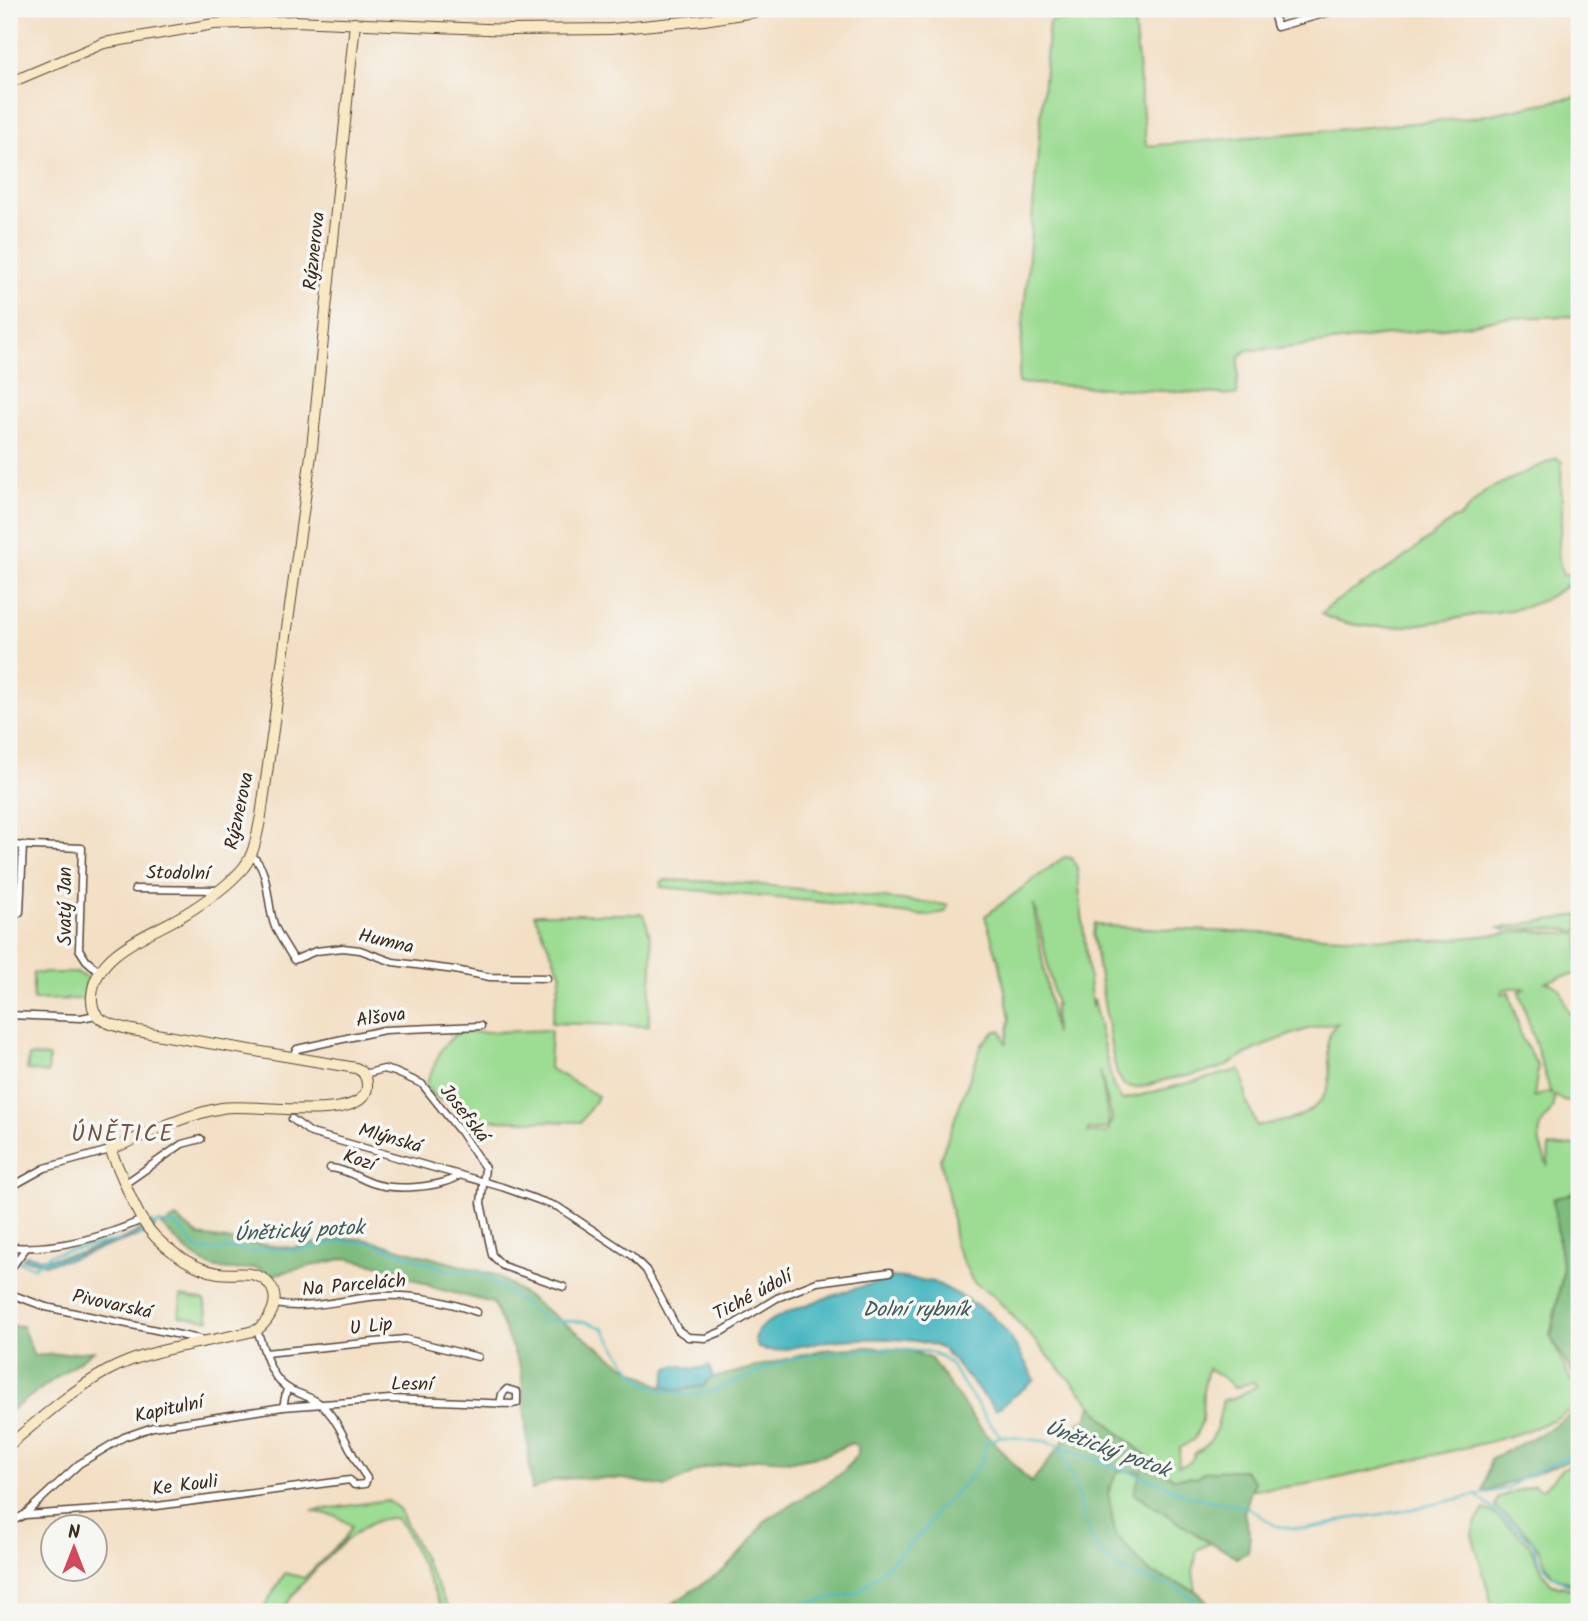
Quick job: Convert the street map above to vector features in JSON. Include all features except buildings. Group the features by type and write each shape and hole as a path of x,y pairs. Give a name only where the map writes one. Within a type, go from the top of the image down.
{"street":[{"path":"9,83 104,43 200,26 294,21 510,30 611,29 704,20 773,9"},
{"path":"1272,9 1276,27 1341,9"},
{"name":"Rýznerova","path":"101,973 110,959 151,931 188,913 220,890 245,865 251,855 261,816 312,449 355,23"},
{"name":"Svatý Jan","path":"9,845 82,848 79,948 86,960 101,973"},
{"path":"9,920 20,912 23,845"},
{"name":"Humna","path":"251,855 258,860 264,877 274,925 294,960 316,951 343,948 360,950 393,962 490,977 547,978"},
{"name":"Stodolní","path":"135,889 220,890"},
{"path":"9,1188 45,1168 110,1150 195,1115 224,1107 248,1105 318,1111 350,1105 365,1095 367,1085 364,1074 356,1068 132,1030 105,1023 96,1015 91,1000 95,982 101,973"},
{"path":"9,1014 80,1018 96,1015"},
{"name":"Alšova","path":"290,1058 297,1049 384,1030 481,1026"},
{"name":"Josefská","path":"364,1074 384,1069 422,1084 485,1168 481,1203 492,1255 503,1266 564,1287"},
{"name":"Mlýnská","path":"292,1119 311,1133 483,1182"},
{"path":"125,1183 182,1143 201,1139"},
{"path":"9,1445 74,1393 108,1370 148,1356 257,1330 265,1324 275,1304 272,1289 260,1277 253,1274 218,1273 187,1262 152,1232 142,1220 110,1150"},
{"name":"Kozí","path":"330,1168 351,1172 371,1183 386,1185 436,1185 460,1175"},
{"name":"Tiché údolí","path":"483,1182 558,1207 627,1252 646,1270 678,1330 688,1337 706,1338 723,1331 777,1298 817,1282 890,1272"},
{"path":"9,1247 25,1250 112,1234 142,1220"},
{"path":"9,1271 25,1250"},
{"name":"Pivovarská","path":"9,1296 59,1310 211,1341"},
{"name":"Na Parcelách","path":"275,1304 292,1307 381,1296 411,1296 446,1301 477,1312"},
{"path":"257,1330 272,1373 287,1388 323,1405 337,1423 368,1478 365,1484 354,1485 349,1480 360,1468"},
{"name":"U Lip","path":"265,1353 405,1339 478,1357"},
{"path":"283,1407 287,1388"},
{"name":"Lesní","path":"323,1405 390,1399 500,1404"},
{"name":"Kapitulní","path":"9,1523 24,1515 79,1464 124,1437 153,1427 185,1421 283,1407 323,1405"},
{"name":"Ke Kouli","path":"24,1515 157,1506 349,1480"}],"green space":[{"path":"1133,9 1146,146 1471,118 1579,96 1579,316 1501,318 1474,324 1277,349 1247,350 1239,357 1237,395 1018,383 1049,22"},
{"path":"1557,458 1562,462 1560,566 1563,575 1571,574 1579,568 1579,577 1561,589 1522,608 1417,625 1358,625 1321,614 1330,605 1397,563 1455,518 1459,518 1487,490"},
{"path":"1064,857 1072,858 1077,868 1092,1008 1093,999 1113,1086 1122,1100 1239,1070 1243,1076 1247,1103 1257,1126 1295,1118 1317,1105 1326,1093 1330,1068 1328,1043 1330,1032 1338,1023 1291,1035 1216,1070 1140,1087 1124,1085 1117,1074 1113,1058 1093,934 1095,923 1103,926 1432,941 1531,931 1579,934 1579,974 1546,982 1560,989 1568,1010 1579,1020 1579,1099 1567,1101 1554,1096 1551,1111 1543,1122 1539,1137 1548,1166 1549,1147 1579,1145 1579,1191 1553,1199 1563,1272 1550,1335 1579,1395 1579,1404 1545,1423 1504,1438 1317,1482 1253,1489 1254,1481 1244,1470 1206,1471 1197,1477 1173,1478 1113,1428 992,1294 973,1282 955,1245 951,1208 940,1159 982,1044 994,1032 1001,1030 1006,1044 1010,1019 1001,969 985,916","holes":["1033,904 1056,1005 1055,1035","1526,988 1519,991 1551,1094 1547,1092 1534,1097 1538,1066 1522,1039 1509,992 1501,994 1502,990","1100,1070 1112,1120 1107,1133 1088,1133 1088,1129 1105,1129 1109,1123","1208,1368 1234,1388 1253,1382 1257,1386 1234,1398 1223,1400 1218,1424 1208,1444 1195,1453 1189,1463 1178,1466 1180,1448 1194,1439 1202,1421 1203,1391"]},
{"path":"662,881 744,883 948,905 945,912 929,916 915,915 830,903 661,887"},
{"path":"534,914 643,914 652,957 649,1026 551,1023 561,974"},
{"path":"1579,915 1579,931 1500,928"},
{"path":"33,973 77,973 87,978 84,999 33,1000"},
{"path":"551,1030 549,1068 598,1096 581,1122 489,1120 439,1099 430,1092 426,1084 442,1048 456,1033"},
{"path":"29,1056 49,1057 48,1073 27,1070"},
{"path":"1579,1191 1579,1385 1551,1337 1563,1272 1553,1199"},
{"path":"176,1218 199,1236 293,1248 341,1238 364,1239 498,1276 622,1364 662,1387 678,1390 703,1386 713,1378 822,1350 869,1347 909,1350 931,1359 978,1425 1031,1483 1079,1422 1088,1417 1091,1404 1113,1428 1173,1478 1197,1477 1206,1471 1244,1470 1254,1481 1244,1513 1250,1536 1248,1552 1236,1558 1210,1543 1134,1493 1141,1472 1117,1471 1108,1493 1115,1534 1149,1572 1196,1591 1206,1600 1213,1612 660,1612 725,1569 748,1545 765,1521 842,1473 858,1454 858,1447 852,1443 826,1454 792,1461 762,1458 704,1468 666,1487 624,1479 570,1478 552,1481 532,1490 521,1369 493,1303 435,1288 382,1266 346,1258 272,1275 256,1268 219,1269 192,1255 162,1226"},
{"path":"181,1296 204,1300 209,1320 179,1316"},
{"path":"9,1326 22,1326 34,1356 93,1351 10,1411"},
{"path":"1579,1410 1579,1457 1483,1493 1490,1460"},
{"path":"1573,1467 1574,1483 1579,1486 1579,1584 1558,1579 1553,1575 1529,1536 1495,1507 1498,1498 1506,1494 1534,1485 1543,1489 1563,1468"},
{"path":"1117,1471 1141,1472 1135,1493 1210,1543 1197,1550 1193,1572 1196,1591 1149,1572 1115,1534 1108,1493"},
{"path":"387,1500 399,1509 450,1612 444,1612 404,1528 397,1519 383,1519 350,1537 333,1552 281,1612 261,1612 285,1573 304,1578 344,1539 352,1526 336,1516 312,1511"},
{"path":"1484,1509 1492,1512 1529,1543 1544,1575 1552,1584 1571,1589 1579,1595 1579,1612 1494,1612 1472,1534"}],"water":[{"path":"151,1222 155,1227 146,1233 74,1258 46,1264 23,1259 26,1255 47,1259 80,1253 128,1237"},
{"name":"Dolní rybník","path":"895,1277 934,1282 991,1315 1009,1335 1035,1380 996,1410 944,1350 933,1345 899,1339 859,1339 778,1350 758,1348 755,1338 757,1332 781,1316 800,1307"},
{"path":"677,1365 695,1369 709,1366 713,1378 704,1386 678,1390 663,1387 668,1368"}],"waterway":[{"name":"Únětický potok","path":"152,1226 159,1223 178,1226 197,1249 206,1251 236,1248 251,1252 265,1248 297,1251 342,1241 373,1243 445,1269 483,1275 546,1320 586,1322 603,1328 630,1368 645,1383 663,1391 691,1395 715,1390 787,1360 812,1355 887,1349 928,1352 941,1356 950,1364 1001,1436 1044,1441 1163,1484 1188,1496 1247,1507 1276,1526 1305,1529 1509,1488 1523,1477 1579,1452"},
{"name":"Únětický potok","path":"9,1258 34,1267 51,1254 120,1240"},
{"path":"793,1612 803,1604 858,1593 927,1528 935,1512 965,1483 982,1460 987,1442 1001,1436"},
{"path":"1059,1446 1077,1491 1088,1531 1101,1553 1120,1569 1185,1593 1206,1612"},
{"path":"1477,1496 1533,1542 1537,1556 1549,1573 1566,1584 1579,1586"}],"district":[{"name":"ÚNĚTICE","path":"123,1135"}]}
